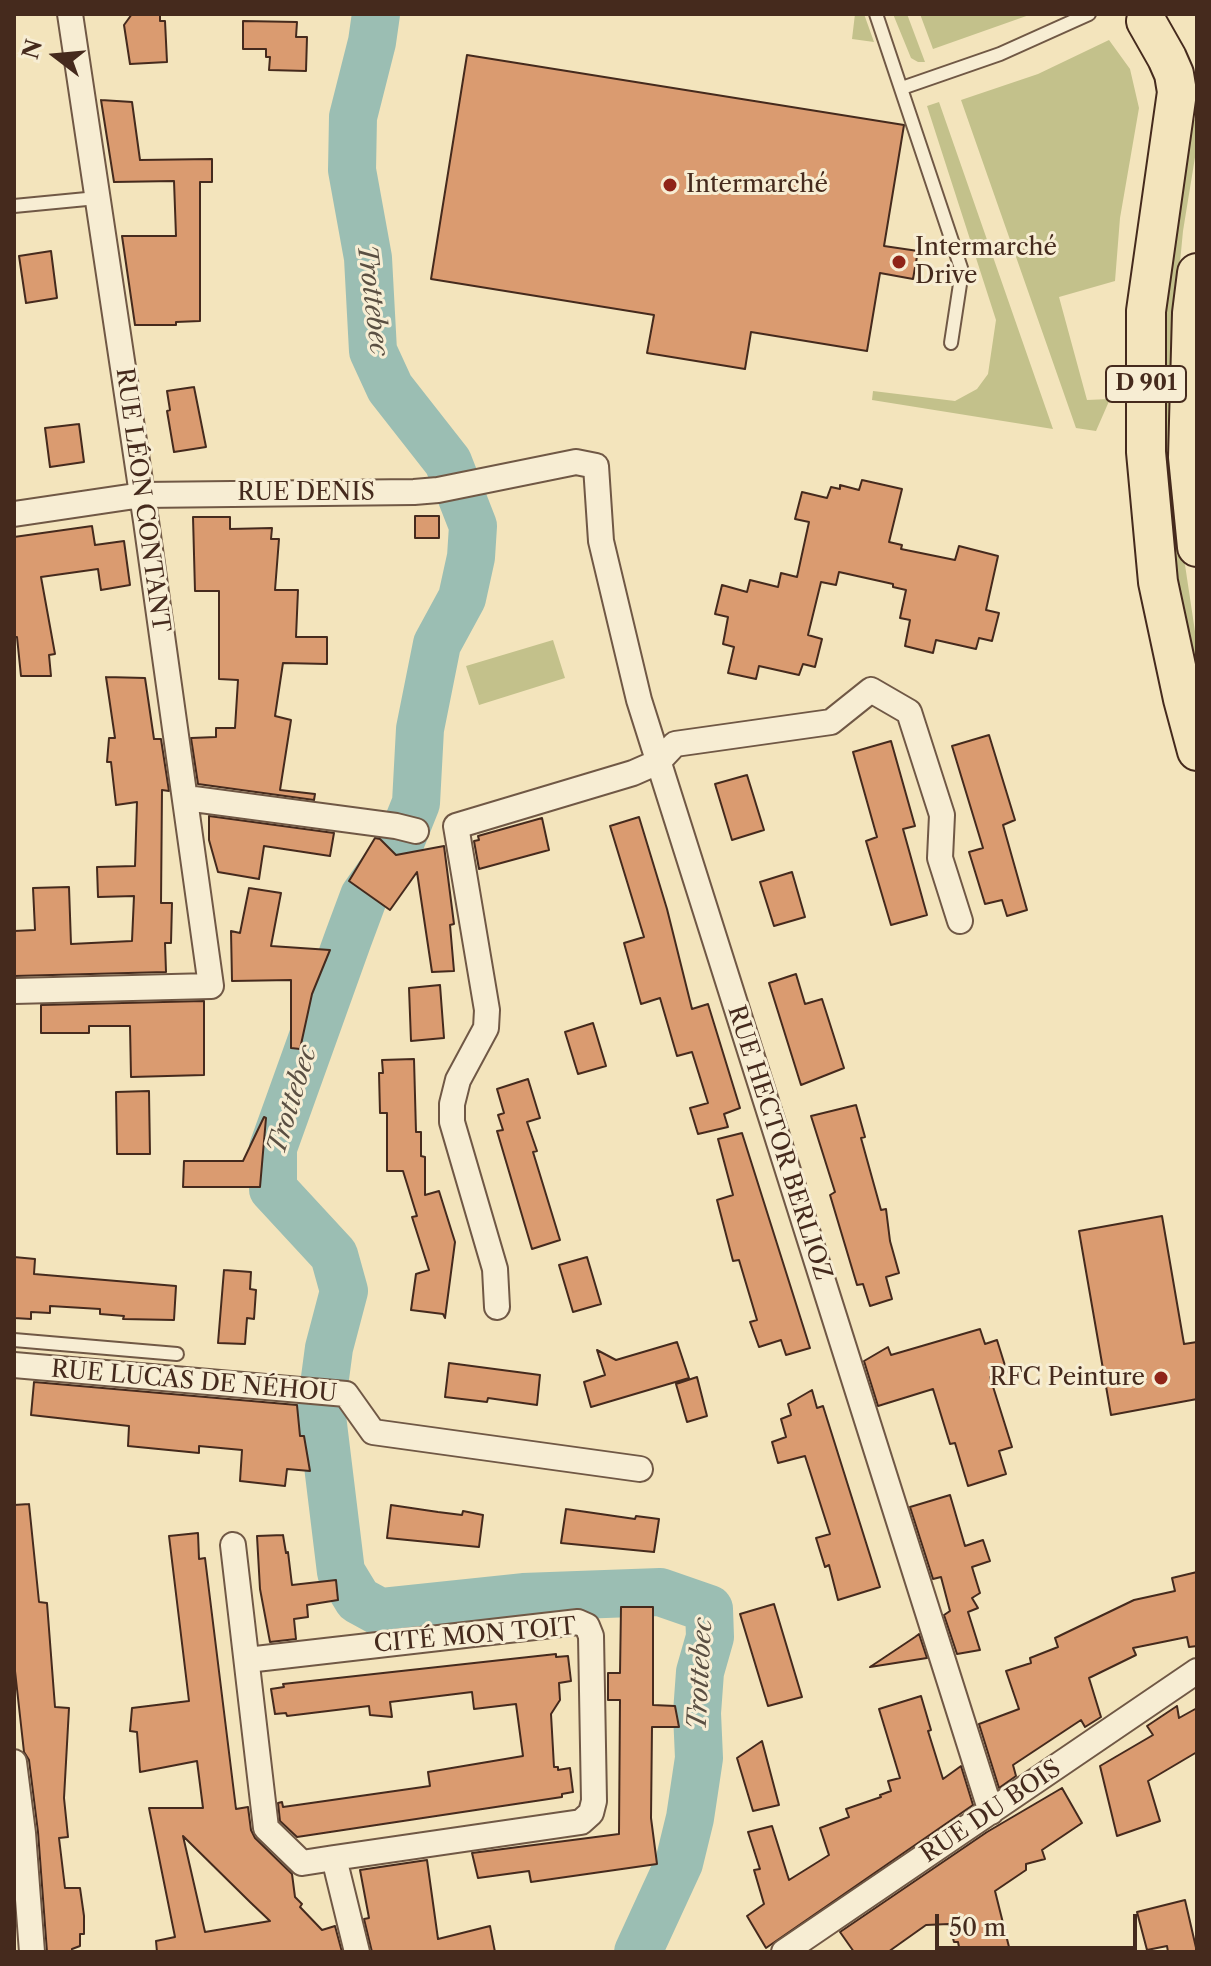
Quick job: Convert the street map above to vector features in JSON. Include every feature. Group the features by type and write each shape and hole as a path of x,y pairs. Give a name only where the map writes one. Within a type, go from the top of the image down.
{"main road":[{"path":"1144,17 1170,42 1197,50"},
{"name":"D 901","path":"1144,17 1167,58 1177,92 1146,311 1146,452 1158,582 1197,751"},
{"name":"D 901","path":"1197,273 1192,313 1188,457 1197,547"}],"street":[{"name":"RUE LÉON CONTANT","path":"14,991 211,986 70,14"},
{"name":"RUE DENIS","path":"14,514 142,495 438,490 576,462 596,466"},
{"name":"RUE HECTOR BERLIOZ","path":"596,466 601,541 639,700 991,1812"},
{"path":"497,1307 495,1269 452,1122 452,1104 458,1080 486,1028 487,1010 456,826 633,773 658,762 675,744 831,722 871,690 909,712 942,815 940,858 960,921"},
{"path":"186,798 406,828"},
{"name":"RUE LUCAS DE NÉHOU","path":"14,1365 346,1394 373,1432 640,1469"},
{"name":"CITÉ MON TOIT","path":"233,1545 266,1828 302,1863 581,1822 591,1813 594,1801 592,1666 591,1636 587,1626 578,1622 247,1660"},
{"name":"RUE DU BOIS","path":"784,1952 1197,1671"},
{"path":"14,1762 32,1952"},
{"path":"334,1858 357,1952"}],"lane":[{"path":"876,14 962,271 951,343"},
{"path":"902,88 1000,54 1089,14"},
{"path":"14,206 97,198"},
{"path":"14,1340 177,1354"}],"shaded area":[{"path":"855,14 864,14 874,42 852,39"},
{"path":"893,14 907,14 925,62 911,58"},
{"path":"920,14 1032,14 933,49"},
{"path":"1109,40 1130,69 1139,108 1120,218 1115,281 1059,297 1087,400 1110,399 1096,431 1076,428 961,100 1038,74"},
{"path":"939,102 1053,429 872,400 873,391 955,401 977,389 988,374 996,320 927,106"},
{"path":"1187,118 1197,120 1197,145 1183,231 1176,304 1178,518 1197,645 1197,695 1180,619 1164,487 1162,288"},
{"path":"553,640 565,678 479,705 466,666"}],"building":[{"path":"132,14 160,14 160,21 165,21 167,62 130,64 124,25"},
{"path":"243,21 297,22 296,37 307,37 306,71 269,70 270,57 266,57 266,49 243,49"},
{"name":"Intermarché","path":"467,55 904,125 884,246 918,251 913,279 880,273 867,351 751,332 745,369 647,353 654,315 431,279"},
{"path":"101,100 132,102 140,160 212,159 212,182 200,182 200,321 176,322 176,325 135,325 122,236 176,236 174,181 114,182"},
{"path":"51,251 57,298 26,303 19,256"},
{"path":"194,387 206,447 174,452 167,391"},
{"path":"79,424 84,462 50,467 45,428"},
{"path":"862,480 902,489 889,542 902,545 901,549 955,560 959,546 998,556 986,610 999,613 992,641 979,638 976,649 936,640 933,653 905,646 910,620 900,618 906,590 893,587 893,584 839,572 836,585 821,582 808,635 822,639 815,667 803,664 799,675 759,666 756,679 728,673 734,647 723,644 728,617 715,614 722,585 747,592 750,580 778,587 781,573 797,577 809,522 795,519 802,492 827,498 831,487 840,489 840,485 859,490"},
{"path":"415,516 439,516 439,538 415,538"},
{"path":"193,517 230,517 230,529 272,528 271,539 279,539 275,590 298,590 296,637 327,637 327,664 283,663 275,716 291,720 280,790 315,794 314,800 198,784 191,738 216,737 216,728 235,728 238,680 219,679 219,591 195,591"},
{"path":"92,526 95,545 124,541 130,585 101,590 98,569 41,577 55,654 49,655 51,676 21,676 17,637 14,637 14,537"},
{"path":"106,677 145,678 154,739 161,739 169,791 162,790 161,903 172,903 171,943 165,943 166,972 14,976 14,931 35,930 33,888 69,887 71,944 132,941 134,896 98,897 97,867 135,866 137,802 116,805 111,762 107,762 109,738 115,738"},
{"path":"989,735 1015,820 1003,825 1027,910 1007,916 1002,900 985,904 969,852 983,848 952,746"},
{"path":"891,741 915,826 903,829 927,915 891,925 866,841 877,837 853,752"},
{"path":"747,775 764,830 732,840 715,784"},
{"path":"209,816 334,833 330,856 264,846 259,879 218,872 209,840"},
{"path":"639,817 667,909 692,1009 708,1004 740,1108 724,1114 728,1127 698,1134 690,1108 708,1103 692,1052 677,1056 660,998 641,1004 624,943 644,937 610,826"},
{"path":"542,818 549,850 479,869 474,841 479,840 478,836"},
{"path":"375,838 396,855 444,846 454,924 450,925 454,971 432,972 417,872 390,910 349,881"},
{"path":"792,872 805,917 774,926 760,882"},
{"path":"249,888 281,893 271,946 330,950 312,994 300,1049 291,1048 291,980 232,981 231,931 240,933"},
{"path":"796,974 805,1004 822,999 844,1068 801,1085 769,983"},
{"path":"440,985 444,1038 411,1041 409,988"},
{"path":"204,1001 204,1075 131,1077 130,1026 89,1026 89,1033 41,1033 41,1005"},
{"path":"593,1023 606,1066 578,1074 565,1032"},
{"path":"414,1059 416,1132 421,1132 421,1156 425,1157 425,1195 439,1191 455,1242 445,1318 443,1314 411,1310 416,1274 429,1270 412,1217 417,1216 403,1171 387,1171 387,1113 380,1113 379,1073 383,1073 382,1060"},
{"path":"528,1079 540,1118 527,1122 560,1240 532,1249 497,1131 503,1130 498,1115 504,1113 497,1089"},
{"path":"149,1091 150,1154 117,1154 116,1092"},
{"path":"856,1105 865,1137 861,1138 881,1210 886,1209 890,1241 899,1273 886,1277 892,1299 870,1306 863,1284 857,1285 830,1195 835,1192 811,1116"},
{"path":"264,1117 260,1187 183,1187 184,1161 243,1161"},
{"path":"742,1133 810,1348 786,1355 781,1340 759,1347 750,1322 757,1320 739,1260 733,1261 717,1200 733,1195 718,1139"},
{"path":"1162,1216 1184,1344 1197,1342 1197,1399 1111,1415 1079,1231"},
{"path":"14,1257 35,1259 34,1274 176,1286 174,1320 123,1319 124,1316 100,1314 100,1309 50,1306 50,1313 31,1312 31,1319 14,1318"},
{"path":"587,1257 601,1304 573,1312 559,1265"},
{"path":"224,1270 251,1272 250,1289 256,1290 254,1319 247,1318 245,1344 218,1343"},
{"path":"980,1329 985,1344 997,1340 1007,1372 990,1377 1012,1447 999,1451 1006,1474 968,1486 955,1443 950,1444 933,1389 878,1406 864,1361 888,1347 891,1355"},
{"path":"677,1342 689,1378 591,1407 584,1382 605,1375 597,1350 616,1360"},
{"path":"449,1363 540,1375 537,1405 488,1398 487,1402 445,1397"},
{"path":"697,1377 707,1416 687,1422 676,1384"},
{"path":"34,1382 297,1405 300,1436 304,1436 310,1471 287,1469 285,1486 240,1481 242,1450 199,1446 199,1453 128,1446 129,1426 31,1415"},
{"path":"812,1390 817,1408 823,1406 880,1587 838,1600 829,1565 825,1567 816,1538 830,1534 805,1456 778,1463 772,1442 786,1437 781,1419 791,1415 788,1404"},
{"path":"950,1495 965,1546 983,1540 990,1561 972,1567 980,1593 972,1598 978,1608 968,1612 980,1650 957,1654 944,1615 950,1611 941,1577 933,1579 910,1507"},
{"path":"29,1504 39,1602 47,1603 55,1707 69,1708 64,1798 68,1837 59,1838 65,1888 80,1888 84,1916 80,1946 72,1952 47,1952 38,1832 29,1760 24,1752 14,1662 14,1505"},
{"path":"391,1505 483,1515 479,1547 387,1538"},
{"path":"566,1509 635,1519 636,1516 659,1519 654,1552 561,1543"},
{"path":"198,1533 199,1559 205,1558 236,1809 248,1807 255,1838 292,1874 295,1897 302,1904 300,1907 322,1930 335,1926 342,1952 157,1952 156,1941 175,1937 149,1808 203,1808 197,1761 140,1772 137,1732 130,1731 132,1708 189,1701 169,1536","holes":["183,1836 270,1921 205,1932"]},
{"path":"283,1535 292,1585 336,1580 338,1600 307,1605 308,1617 294,1619 296,1639 270,1642 260,1589 257,1536"},
{"path":"1197,1572 1197,1646 1189,1647 1187,1637 1133,1648 1136,1655 1089,1678 1101,1717 1085,1727 1081,1720 1013,1765 1016,1776 999,1788 979,1724 1019,1709 1006,1671 1031,1663 1030,1658 1058,1647 1055,1638 1134,1600 1175,1591 1172,1578"},
{"path":"774,1604 802,1697 768,1706 740,1614"},
{"path":"621,1607 653,1607 653,1705 675,1706 679,1727 652,1727 651,1818 657,1864 531,1882 529,1871 478,1878 472,1853 619,1834 620,1700 608,1700 608,1673 620,1673"},
{"path":"919,1634 927,1658 870,1667 915,1637"},
{"path":"556,1654 556,1657 568,1656 571,1681 559,1683 560,1700 551,1714 554,1767 558,1770 570,1768 573,1792 562,1794 562,1797 297,1837 280,1821 278,1803 282,1802 283,1807 430,1786 428,1772 523,1756 516,1704 474,1709 472,1692 390,1702 392,1717 370,1715 369,1706 287,1716 286,1713 275,1714 271,1689 284,1687 283,1684"},
{"path":"921,1696 943,1779 961,1766 973,1805 766,1948 747,1916 764,1904 754,1870 760,1869 748,1832 772,1826 789,1880 829,1855 820,1828 849,1817 846,1809 891,1791 888,1781 900,1778 879,1709"},
{"path":"1177,1706 1179,1718 1197,1708 1197,1752 1148,1781 1160,1821 1117,1836 1100,1766 1153,1735 1147,1726"},
{"path":"762,1741 779,1805 753,1811 737,1758"},
{"path":"1062,1788 1082,1823 1042,1850 1045,1859 1026,1864 1026,1870 995,1891 1009,1947 989,1952 960,1952 949,1924 926,1925 888,1952 854,1952 840,1932 987,1832"},
{"path":"427,1860 438,1939 490,1926 495,1952 372,1952 364,1919 369,1918 360,1870"},
{"path":"1185,1900 1197,1952 1168,1952 1167,1946 1147,1950 1137,1912"}],"waterway":[{"name":"Trottebec","path":"376,14 353,117 352,170 368,258 373,351 390,388 448,462 473,526 471,557 462,598 437,644 420,729 416,803 398,848 364,896 348,939 273,1148 273,1189 334,1255 344,1291 329,1348 321,1408 341,1572 358,1600 380,1612 523,1597 660,1592 709,1609 710,1637 700,1672 697,1713 699,1758 690,1818 679,1863 638,1952"}],"place":[{"name":"Intermarché","path":"670,185"},
{"name":"Intermarché Drive","path":"899,262"},
{"name":"RFC Peinture","path":"1161,1378"}]}
